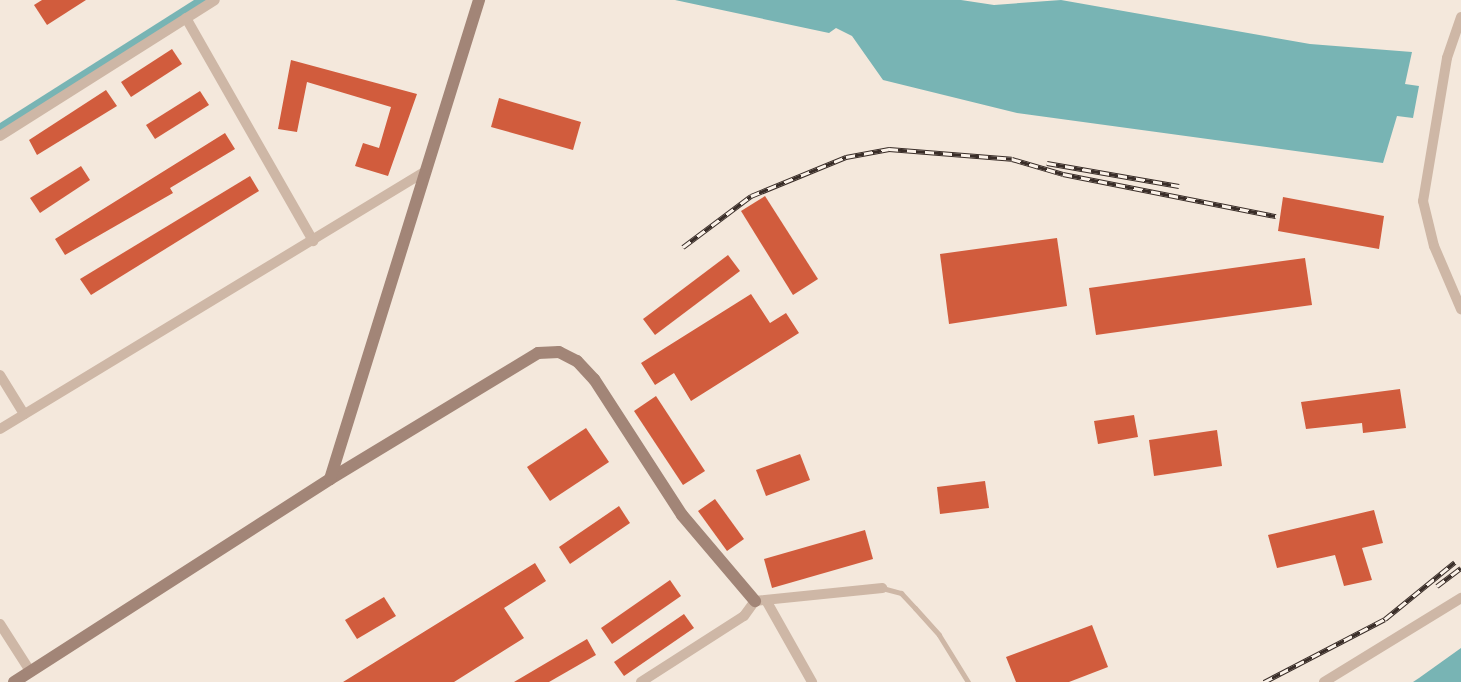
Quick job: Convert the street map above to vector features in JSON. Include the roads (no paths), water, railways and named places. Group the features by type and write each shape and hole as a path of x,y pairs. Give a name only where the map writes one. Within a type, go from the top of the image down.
{"main road":[{"path":"330,479 422,173 479,0"},
{"path":"14,682 330,479 538,353 559,352 577,361 594,379 682,515 761,601"}],"street":[{"path":"0,136 215,0"},
{"path":"1461,17 1447,58 1423,201 1434,246 1461,309"},
{"path":"186,18 313,241"},
{"path":"0,429 313,241 422,173"},
{"path":"0,375 24,414"},
{"path":"641,682 744,616 761,601 797,594 882,588"},
{"path":"1324,682 1461,598"},
{"path":"761,601 812,682"},
{"path":"0,624 30,671"}],"lane":[{"path":"882,588 900,593 915,608 939,635 968,682"}],"water":[{"path":"194,0 211,0 0,131 0,123"},
{"path":"675,0 961,0 994,5 1061,0 1310,44 1412,52 1405,84 1419,86 1413,118 1397,116 1383,163 1017,113 883,80 852,36 836,28 829,33"},
{"path":"1461,648 1461,682 1413,682 1419,678"}],"railway":[{"path":"683,247 751,196 846,157 889,149 1012,159 1063,174 1276,216"},
{"path":"1047,163 1179,186"},
{"path":"1264,682 1385,619 1455,562"},
{"path":"1437,586 1461,568"}]}
